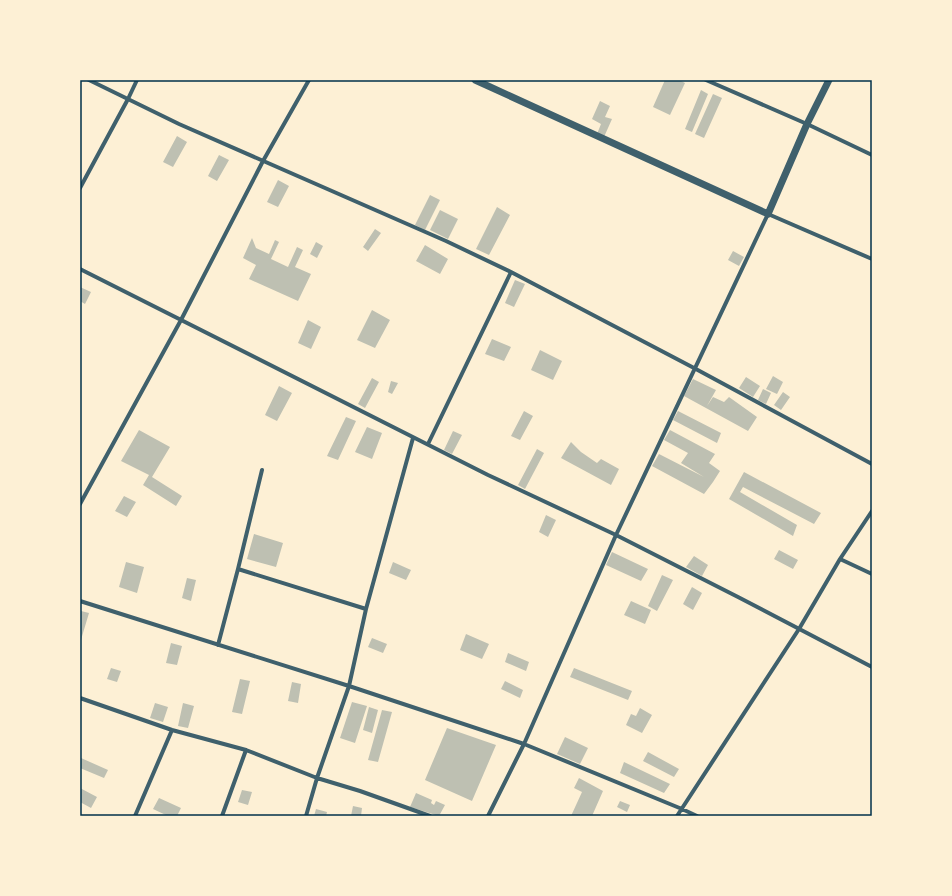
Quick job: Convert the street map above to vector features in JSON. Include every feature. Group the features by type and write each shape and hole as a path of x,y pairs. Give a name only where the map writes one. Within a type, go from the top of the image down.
{"street":[{"path":"89,80 179,124 446,241 511,272 872,464"},
{"path":"80,188 137,80"},
{"path":"80,504 181,320 263,161 309,80"},
{"path":"475,80 768,214 872,259"},
{"path":"706,80 807,124 872,155"},
{"path":"488,816 524,744 616,535 768,214 807,124 829,80"},
{"path":"80,269 413,438 616,535 872,668"},
{"path":"428,444 511,272"},
{"path":"306,816 317,778 349,686 366,609 413,438"},
{"path":"218,645 262,470"},
{"path":"677,816 799,629 840,559 872,511"},
{"path":"840,559 872,574"},
{"path":"238,569 366,609"},
{"path":"80,601 349,686 524,744 697,816"},
{"path":"80,698 172,730 246,750 317,778 360,791 430,816"},
{"path":"135,816 172,730"},
{"path":"222,816 246,750"}],"building":[{"path":"665,80 679,80 685,83 670,115 653,107"},
{"path":"701,90 708,94 692,132 685,129"},
{"path":"713,94 722,98 704,138 695,134"},
{"path":"600,101 610,106 605,117 612,119 604,137 597,134 601,124 592,119"},
{"path":"177,136 187,142 173,167 163,162"},
{"path":"219,155 229,160 217,181 208,176"},
{"path":"278,180 289,186 278,207 267,202"},
{"path":"430,195 440,200 425,230 415,225"},
{"path":"497,207 510,215 489,255 476,249"},
{"path":"440,210 458,219 448,239 430,230"},
{"path":"375,229 381,233 368,251 363,247"},
{"path":"252,238 256,248 269,254 275,240 279,242 271,259 288,267 297,247 303,250 295,267 311,274 298,301 249,279 256,265 243,258"},
{"path":"316,242 323,246 317,258 310,254"},
{"path":"425,245 448,259 440,274 416,261"},
{"path":"733,251 744,257 739,266 728,260"},
{"path":"515,280 525,284 514,307 505,303"},
{"path":"80,287 91,292 85,304 80,301"},
{"path":"372,310 390,320 375,348 357,340"},
{"path":"308,320 321,327 311,349 298,343"},
{"path":"492,339 511,347 504,361 485,354"},
{"path":"540,350 562,361 553,380 531,370"},
{"path":"773,376 783,382 777,394 766,389"},
{"path":"746,377 760,386 753,397 739,388"},
{"path":"372,378 379,382 365,408 358,404"},
{"path":"693,379 716,390 707,406 713,397 724,402 729,397 757,417 748,431 684,396"},
{"path":"391,381 398,383 392,394 388,392"},
{"path":"279,386 292,393 277,421 265,415"},
{"path":"763,389 771,393 766,404 758,400"},
{"path":"783,392 790,397 781,410 774,405"},
{"path":"524,411 533,416 520,440 511,436"},
{"path":"678,411 721,433 717,443 673,420"},
{"path":"346,417 356,421 338,460 327,456"},
{"path":"367,427 382,433 372,459 355,452"},
{"path":"139,430 170,447 152,477 182,496 176,506 143,485 149,475 121,461"},
{"path":"670,430 715,454 709,463 720,471 704,494 652,466 659,454 704,477 681,463 688,453 664,440"},
{"path":"453,431 462,435 452,454 444,450"},
{"path":"571,442 581,452 597,463 601,459 619,469 611,485 561,458"},
{"path":"537,449 544,453 525,489 518,485"},
{"path":"744,472 821,513 814,524 743,487 740,492 797,525 793,536 729,499"},
{"path":"124,496 136,502 127,517 115,511"},
{"path":"546,515 556,520 548,537 539,532"},
{"path":"254,534 283,543 276,567 247,559"},
{"path":"779,550 798,560 793,569 774,559"},
{"path":"612,552 648,569 641,581 606,565"},
{"path":"694,556 708,565 702,576 686,567"},
{"path":"126,562 144,567 137,593 119,587"},
{"path":"393,562 411,570 406,580 389,573"},
{"path":"662,575 673,580 657,611 648,606"},
{"path":"187,578 196,580 191,601 182,598"},
{"path":"692,587 702,593 693,610 683,604"},
{"path":"631,601 651,610 645,624 624,615"},
{"path":"81,611 89,613 80,643 80,614"},
{"path":"466,634 489,644 482,659 460,650"},
{"path":"372,638 387,644 383,653 368,647"},
{"path":"171,643 182,646 177,665 166,663"},
{"path":"508,653 529,662 526,671 505,662"},
{"path":"111,668 121,671 117,682 107,679"},
{"path":"574,668 632,691 628,700 570,677"},
{"path":"240,679 250,681 242,714 232,712"},
{"path":"505,681 523,690 520,698 501,689"},
{"path":"292,682 301,684 298,703 288,701"},
{"path":"352,702 367,706 355,743 340,738"},
{"path":"155,703 168,707 163,722 150,718"},
{"path":"183,703 194,706 188,728 178,726"},
{"path":"369,707 378,710 372,733 363,730"},
{"path":"640,708 652,715 642,733 626,725 631,714 636,716"},
{"path":"382,710 392,712 378,762 368,760"},
{"path":"447,728 496,745 472,801 425,780"},
{"path":"565,737 588,748 580,764 557,754"},
{"path":"648,752 679,769 674,777 643,761"},
{"path":"81,758 108,770 104,778 80,768"},
{"path":"624,762 670,784 664,793 620,773"},
{"path":"579,778 603,791 592,816 571,816 582,792 574,788"},
{"path":"80,788 97,797 91,808 80,802"},
{"path":"242,790 252,792 248,805 238,802"},
{"path":"416,793 432,800 431,803 434,805 436,801 445,805 439,816 410,807"},
{"path":"159,798 181,808 177,816 168,816 153,809"},
{"path":"620,801 630,805 627,812 617,807"},
{"path":"353,806 362,808 361,816 351,816"},
{"path":"316,809 327,812 326,816 314,816"}]}
